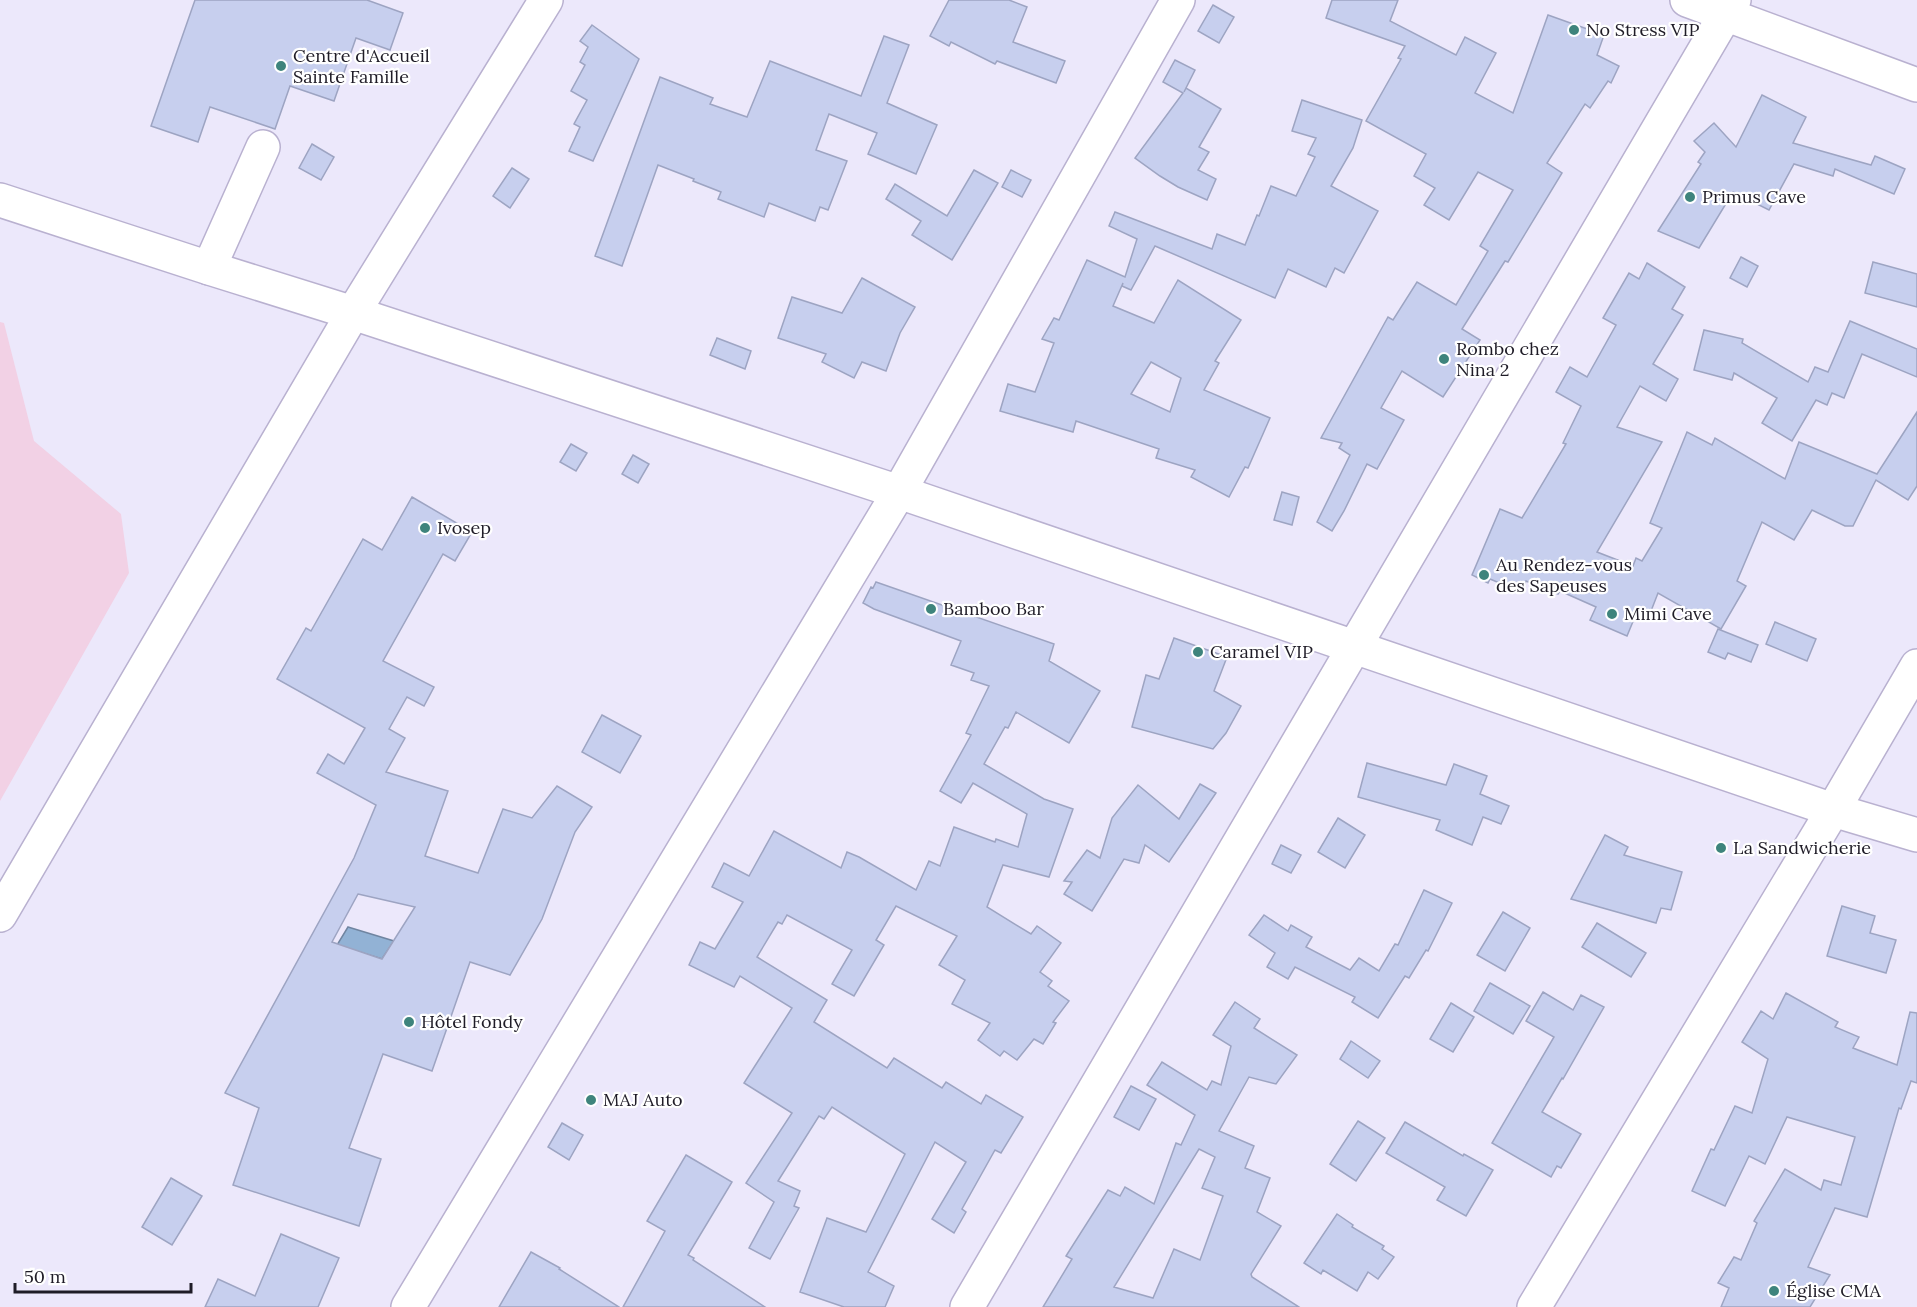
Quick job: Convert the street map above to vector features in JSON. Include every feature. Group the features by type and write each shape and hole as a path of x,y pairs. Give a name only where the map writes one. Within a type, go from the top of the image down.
{"street":[{"path":"0,915 353,313 546,0"},
{"path":"408,1307 899,492 1178,0"},
{"path":"1687,0 1730,7 1917,85"},
{"path":"967,1307 1730,7"},
{"path":"209,268 263,147"},
{"path":"0,200 899,492 1833,810 1917,835"},
{"path":"1534,1307 1917,666"}],"shaded area":[{"path":"0,322 4,323 34,441 121,514 129,573 0,801"}],"water":[{"path":"348,927 394,941 382,959 337,945"}],"building":[{"name":"Centre d'Accueil Sainte Famille","path":"195,0 367,0 403,13 390,50 356,38 334,101 290,86 275,129 210,107 198,142 151,126"},
{"path":"949,0 1009,0 1027,7 1013,42 1065,61 1056,83 997,61 995,64 951,42 949,46 930,36"},
{"path":"1332,0 1398,0 1390,21 1456,55 1465,37 1496,53 1475,93 1513,113 1548,15 1604,35 1597,55 1619,66 1611,83 1608,81 1590,108 1585,104 1547,163 1562,173 1508,262 1505,261 1462,329 1480,340 1443,397 1402,371 1381,408 1404,420 1377,469 1367,464 1332,531 1317,522 1350,455 1339,448 1342,443 1321,438 1388,317 1393,320 1417,282 1456,305 1488,251 1480,246 1513,190 1478,172 1449,220 1424,205 1435,188 1414,176 1426,154 1366,121 1401,59 1398,58 1405,46 1326,18"},
{"path":"1213,5 1234,17 1219,43 1198,31"},
{"path":"592,25 639,59 593,161 569,151 580,127 574,124 587,100 571,91 585,65 580,62 588,47 580,41"},
{"path":"884,36 909,45 887,103 937,125 916,174 868,154 877,133 829,114 816,150 847,161 828,210 820,207 815,221 769,203 764,217 718,199 721,192 658,165 622,266 595,256 660,77 713,98 710,104 747,117 770,61 861,96"},
{"path":"1175,60 1195,70 1186,88 1221,109 1199,147 1209,152 1198,170 1216,179 1207,200 1178,187 1135,158 1183,93 1163,82"},
{"path":"1762,95 1806,117 1793,143 1871,165 1875,156 1905,169 1894,194 1835,169 1833,176 1794,164 1769,210 1733,192 1699,248 1658,231 1701,164 1698,162 1705,152 1694,141 1714,123 1736,147"},
{"path":"1302,100 1362,120 1353,148 1331,186 1378,211 1344,273 1335,268 1326,287 1288,269 1275,298 1155,246 1131,290 1122,286 1123,283 1113,306 1154,323 1178,280 1241,320 1215,361 1219,363 1204,390 1270,418 1248,468 1245,467 1229,497 1191,477 1195,470 1156,458 1159,449 1076,421 1073,432 1000,411 1008,384 1035,392 1054,343 1042,339 1054,318 1059,320 1087,260 1125,277 1137,239 1109,226 1115,212 1212,249 1217,234 1245,245 1271,186 1296,196 1315,157 1308,154 1316,138 1292,131","holes":["1151,362 1181,378 1170,412 1131,394"]},
{"path":"312,144 334,157 321,180 299,168"},
{"path":"512,168 529,179 510,208 493,196"},
{"path":"974,170 998,183 952,260 912,235 921,221 886,199 895,184 947,216"},
{"path":"1011,170 1031,180 1022,197 1002,187"},
{"path":"1741,257 1758,266 1747,287 1730,278"},
{"path":"1873,262 1917,274 1917,307 1865,293"},
{"path":"1647,263 1685,287 1672,309 1683,315 1653,364 1678,379 1666,401 1640,386 1617,427 1662,442 1597,552 1633,566 1636,558 1642,561 1662,528 1650,523 1687,432 1712,445 1715,438 1785,479 1799,442 1877,474 1917,412 1917,486 1908,500 1876,480 1853,526 1845,526 1812,510 1794,540 1762,522 1737,581 1746,586 1721,629 1658,593 1651,611 1639,607 1627,636 1590,620 1596,607 1560,591 1558,594 1526,581 1521,592 1490,579 1488,583 1472,575 1500,509 1522,518 1566,444 1563,443 1581,406 1556,392 1570,367 1587,377 1616,325 1603,318 1629,273 1639,279"},
{"path":"862,278 915,307 900,333 886,371 862,362 854,378 822,362 826,354 778,338 792,297 842,313"},
{"path":"1850,321 1917,349 1917,377 1862,354 1844,398 1832,393 1827,405 1816,400 1792,441 1762,423 1777,398 1734,373 1732,380 1694,370 1704,330 1743,339 1742,343 1808,382 1815,367 1828,372"},
{"path":"717,338 751,351 745,369 710,355"},
{"path":"571,444 587,453 576,471 560,462"},
{"path":"633,455 649,464 638,483 622,474"},
{"path":"1282,492 1299,497 1292,525 1274,520"},
{"path":"412,497 472,532 455,561 443,554 383,661 434,687 424,706 407,697 389,729 405,738 386,772 448,791 425,856 478,873 503,809 532,818 557,786 592,807 575,832 542,919 510,975 470,962 432,1071 383,1054 349,1148 381,1159 359,1226 233,1185 259,1108 225,1093 354,858 376,805 317,773 328,754 344,764 365,728 277,679 306,628 311,631 363,539 382,550","holes":["358,894 415,907 382,959 332,942"]},
{"path":"876,582 1054,644 1049,661 1100,691 1069,743 1016,712 984,764 1044,799 1073,809 1049,877 1003,865 987,907 1031,934 1037,926 1061,943 1040,972 1052,981 1048,986 1069,1001 1053,1022 1056,1023 1043,1044 1034,1039 1017,1060 1004,1051 1000,1056 978,1040 990,1023 952,1004 965,980 939,965 957,936 896,906 876,940 884,945 854,996 832,984 852,950 787,915 782,924 778,922 757,957 827,1000 814,1022 887,1068 894,1058 942,1088 946,1082 981,1104 986,1095 1023,1117 1001,1153 995,1150 962,1209 966,1212 954,1233 932,1219 966,1162 935,1142 868,1272 894,1286 885,1307 844,1307 800,1292 827,1218 866,1232 905,1154 832,1107 824,1119 819,1116 778,1181 800,1191 794,1206 799,1208 770,1259 749,1248 774,1202 746,1183 792,1113 744,1083 792,1008 740,976 734,987 689,965 700,942 715,949 743,902 712,887 724,863 749,876 774,831 841,868 847,852 916,890 929,861 940,866 954,827 995,842 996,839 1018,847 1027,814 973,783 961,803 940,791 971,735 966,733 989,686 971,680 974,673 951,665 961,641 863,603"},
{"path":"1775,622 1816,639 1807,661 1766,644"},
{"path":"1718,629 1758,645 1751,662 1728,653 1725,659 1708,652"},
{"path":"1174,638 1227,657 1214,691 1241,706 1226,733 1213,749 1132,727 1146,675 1159,679"},
{"path":"602,715 641,736 620,773 582,752"},
{"path":"1367,763 1446,785 1454,764 1487,776 1480,794 1509,806 1501,824 1483,817 1472,845 1436,830 1440,820 1358,797"},
{"path":"1200,784 1216,793 1169,862 1145,845 1139,863 1124,859 1092,911 1064,894 1072,882 1064,881 1087,850 1100,858 1112,818 1138,785 1179,819"},
{"path":"1338,818 1365,835 1345,868 1318,852"},
{"path":"1605,835 1628,847 1624,855 1682,872 1671,910 1661,908 1656,923 1571,899"},
{"path":"1281,845 1301,855 1291,873 1272,864"},
{"path":"1424,890 1452,903 1428,951 1426,950 1409,978 1405,976 1378,1018 1352,1002 1355,997 1295,967 1288,979 1267,967 1275,953 1249,935 1264,915 1288,931 1291,925 1312,937 1306,947 1350,970 1359,958 1379,971 1395,944 1398,945"},
{"path":"1842,906 1875,916 1870,933 1896,940 1886,973 1827,956"},
{"path":"1503,912 1530,928 1505,971 1477,955"},
{"path":"1597,923 1646,953 1631,977 1582,947"},
{"path":"1490,983 1530,1006 1513,1034 1474,1011"},
{"path":"1543,992 1573,1010 1581,995 1604,1007 1542,1112 1581,1134 1561,1168 1557,1166 1551,1177 1492,1143 1554,1037 1526,1021"},
{"path":"1786,993 1838,1022 1835,1027 1859,1037 1853,1048 1897,1065 1910,1012 1917,1013 1917,1083 1911,1081 1901,1109 1899,1108 1867,1217 1835,1208 1808,1267 1830,1275 1810,1307 1721,1307 1729,1288 1718,1283 1734,1257 1741,1260 1757,1223 1754,1221 1785,1169 1821,1190 1824,1180 1841,1185 1855,1137 1787,1117 1765,1164 1749,1156 1725,1206 1692,1191 1711,1149 1714,1150 1735,1106 1752,1113 1768,1059 1742,1042 1761,1011 1773,1019"},
{"path":"1235,1002 1260,1019 1254,1028 1297,1055 1276,1084 1249,1077 1219,1131 1254,1146 1245,1168 1270,1178 1257,1212 1281,1226 1251,1274 1252,1277 1299,1307 1043,1307 1072,1259 1066,1256 1108,1190 1120,1196 1125,1187 1154,1204 1176,1143 1181,1145 1195,1115 1147,1085 1162,1062 1207,1090 1212,1081 1221,1085 1231,1046 1213,1035","holes":["1199,1149 1215,1157 1202,1188 1223,1196 1200,1260 1174,1249 1153,1298 1114,1287"]},
{"path":"1451,1003 1474,1017 1453,1052 1430,1039"},
{"path":"1351,1041 1380,1061 1368,1078 1340,1059"},
{"path":"1131,1086 1156,1099 1139,1130 1114,1117"},
{"path":"1358,1121 1385,1138 1356,1181 1330,1164"},
{"path":"1405,1122 1463,1156 1464,1154 1493,1170 1466,1216 1437,1200 1445,1187 1386,1153"},
{"path":"562,1123 583,1135 569,1160 548,1147"},
{"path":"686,1155 732,1182 688,1255 765,1307 623,1307 665,1231 647,1221"},
{"path":"171,1178 202,1196 172,1245 142,1227"},
{"path":"1337,1214 1353,1225 1352,1227 1384,1246 1382,1249 1394,1257 1378,1279 1368,1272 1357,1291 1323,1270 1321,1274 1304,1263"},
{"path":"281,1234 339,1258 318,1307 205,1307 218,1279 255,1296"},
{"path":"531,1252 560,1268 619,1307 499,1307"}],"place":[{"name":"No Stress VIP","path":"1574,30"},
{"name":"Centre d'Accueil Sainte Famille","path":"281,66"},
{"name":"Primus Cave","path":"1690,197"},
{"name":"Rombo chez Nina 2","path":"1444,359"},
{"name":"Ivosep","path":"425,528"},
{"name":"Au Rendez-vous des Sapeuses","path":"1484,575"},
{"name":"Bamboo Bar","path":"931,609"},
{"name":"Mimi Cave","path":"1612,614"},
{"name":"Caramel VIP","path":"1198,652"},
{"name":"La Sandwicherie","path":"1721,848"},
{"name":"Hôtel Fondy","path":"409,1022"},
{"name":"MAJ Auto","path":"591,1100"},
{"name":"Église CMA","path":"1774,1291"}]}
